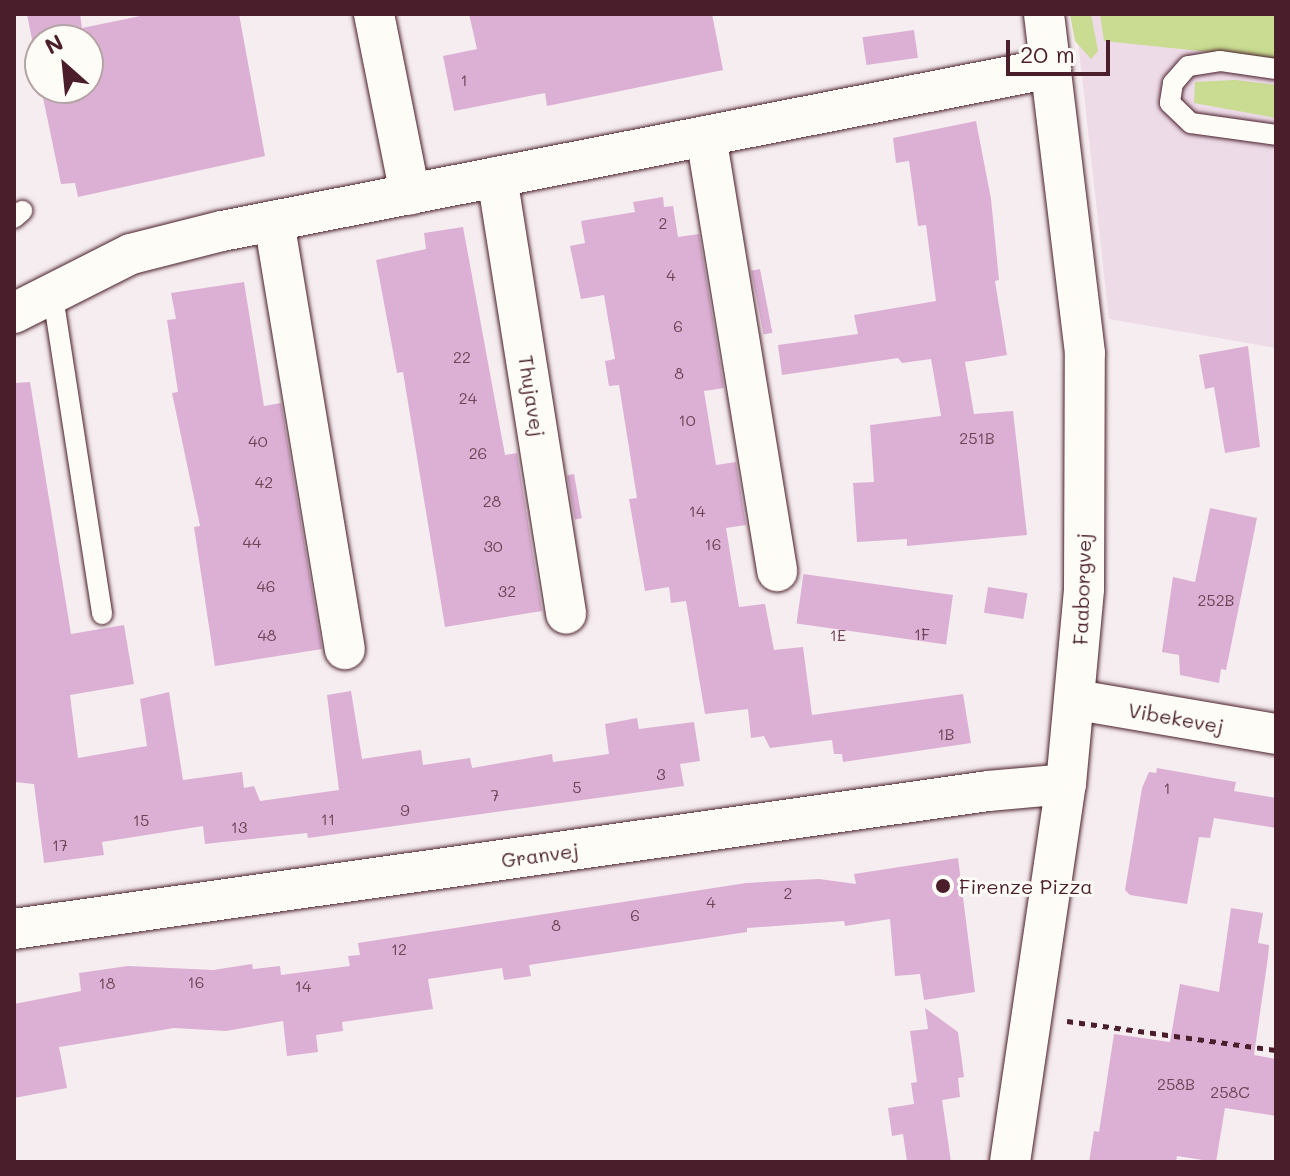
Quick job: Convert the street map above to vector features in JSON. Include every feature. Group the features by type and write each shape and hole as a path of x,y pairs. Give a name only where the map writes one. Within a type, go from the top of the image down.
{"street":[{"path":"374,14 410,194"},
{"name":"Faaborgvej","path":"1010,1162 1077,700 1084,589 1085,353 1044,14"},
{"path":"14,313 52,290 131,254 274,221 1051,68"},
{"path":"706,136 777,571"},
{"name":"Thujavej","path":"497,177 566,614"},
{"path":"274,221 345,649"},
{"name":"Vibekevej","path":"1077,700 1276,734"},
{"name":"Granvej","path":"14,929 1066,784"}],"lane":[{"path":"1276,69 1220,61 1188,66 1173,83 1170,103 1191,123 1276,135"},
{"path":"52,290 102,614"}],"path":[{"path":"1032,1016 1276,1050"}],"shaded area":[{"path":"1075,14 1276,14 1276,348 1109,319"}],"green space":[{"path":"1070,14 1091,14 1098,51 1091,59 1075,41"},
{"path":"1100,14 1276,14 1276,59 1104,41"},
{"path":"1235,80 1276,85 1276,118 1194,103 1195,82"}],"building":[{"path":"27,14 80,14 81,24 29,24"},
{"path":"150,14 239,14 265,156 78,197 75,183 61,184 44,104 104,104 104,24 101,24"},
{"path":"469,14 712,14 723,70 547,106 545,93 454,111 443,56 477,49"},
{"path":"914,30 918,58 866,65 863,37"},
{"path":"976,121 991,199 999,280 995,281 1007,355 965,362 974,414 1013,411 1027,535 907,546 907,539 857,542 853,483 874,482 870,425 941,416 931,359 902,363 898,358 782,375 778,345 858,334 854,315 936,301 926,225 918,226 909,161 896,163 893,138"},
{"path":"663,197 664,207 673,206 678,237 699,234 724,388 704,391 716,465 736,462 746,525 726,528 739,607 765,604 774,650 803,647 812,715 963,694 971,743 843,762 842,754 834,754 832,740 770,748 764,736 751,738 748,709 705,714 686,601 671,603 669,587 645,591 629,499 637,498 619,385 609,386 605,361 615,359 604,295 581,299 570,246 585,243 581,221 635,212 633,202"},
{"path":"463,227 505,455 517,453 542,611 445,627 403,372 397,373 376,260 426,249 424,233"},
{"path":"760,269 772,333 764,335 751,271"},
{"path":"244,282 264,406 281,403 322,649 215,666 194,527 200,526 172,393 178,392 167,320 176,319 171,293"},
{"path":"1248,346 1260,447 1225,453 1214,387 1205,389 1199,355"},
{"path":"30,382 71,634 124,625 134,684 70,695 78,758 147,746 140,699 169,692 183,780 242,772 244,788 254,786 260,801 339,790 327,695 351,691 362,759 421,750 423,765 470,758 472,768 552,754 553,762 609,754 605,724 637,718 639,729 694,722 700,761 680,764 684,786 308,838 307,833 205,844 203,826 102,842 104,855 44,863 34,784 14,782 14,383"},
{"path":"574,474 582,518 575,520 567,475"},
{"path":"1210,508 1257,518 1226,670 1221,669 1219,683 1180,675 1179,655 1162,652 1173,577 1195,582"},
{"path":"803,574 953,595 946,645 797,623"},
{"path":"988,587 1028,593 1023,619 984,613"},
{"path":"1157,768 1236,782 1234,791 1276,798 1276,828 1214,818 1210,838 1199,837 1187,904 1130,895 1125,890 1142,788 1149,772 1156,773"},
{"path":"958,858 975,992 924,1000 920,974 895,976 890,919 845,926 844,921 747,928 747,932 529,965 531,976 504,980 502,968 428,979 433,1009 342,1022 343,1031 316,1035 318,1052 287,1056 283,1021 226,1031 174,1028 59,1047 67,1088 14,1098 14,1004 81,991 79,973 128,966 213,970 252,964 253,969 280,966 281,975 350,966 348,956 360,955 358,943 746,883 819,879 856,884 854,874"},
{"path":"1231,908 1263,913 1258,943 1269,945 1254,1055 1276,1059 1276,1116 1225,1108 1216,1162 1177,1156 1176,1162 1089,1162 1094,1131 1099,1132 1114,1034 1170,1042 1180,984 1219,992"},
{"path":"925,1008 958,1032 964,1077 958,1078 960,1097 942,1100 951,1162 907,1162 903,1134 892,1136 888,1108 914,1104 911,1083 917,1082 910,1031 928,1029"}],"place":[{"name":"Firenze Pizza","path":"943,886"}]}
